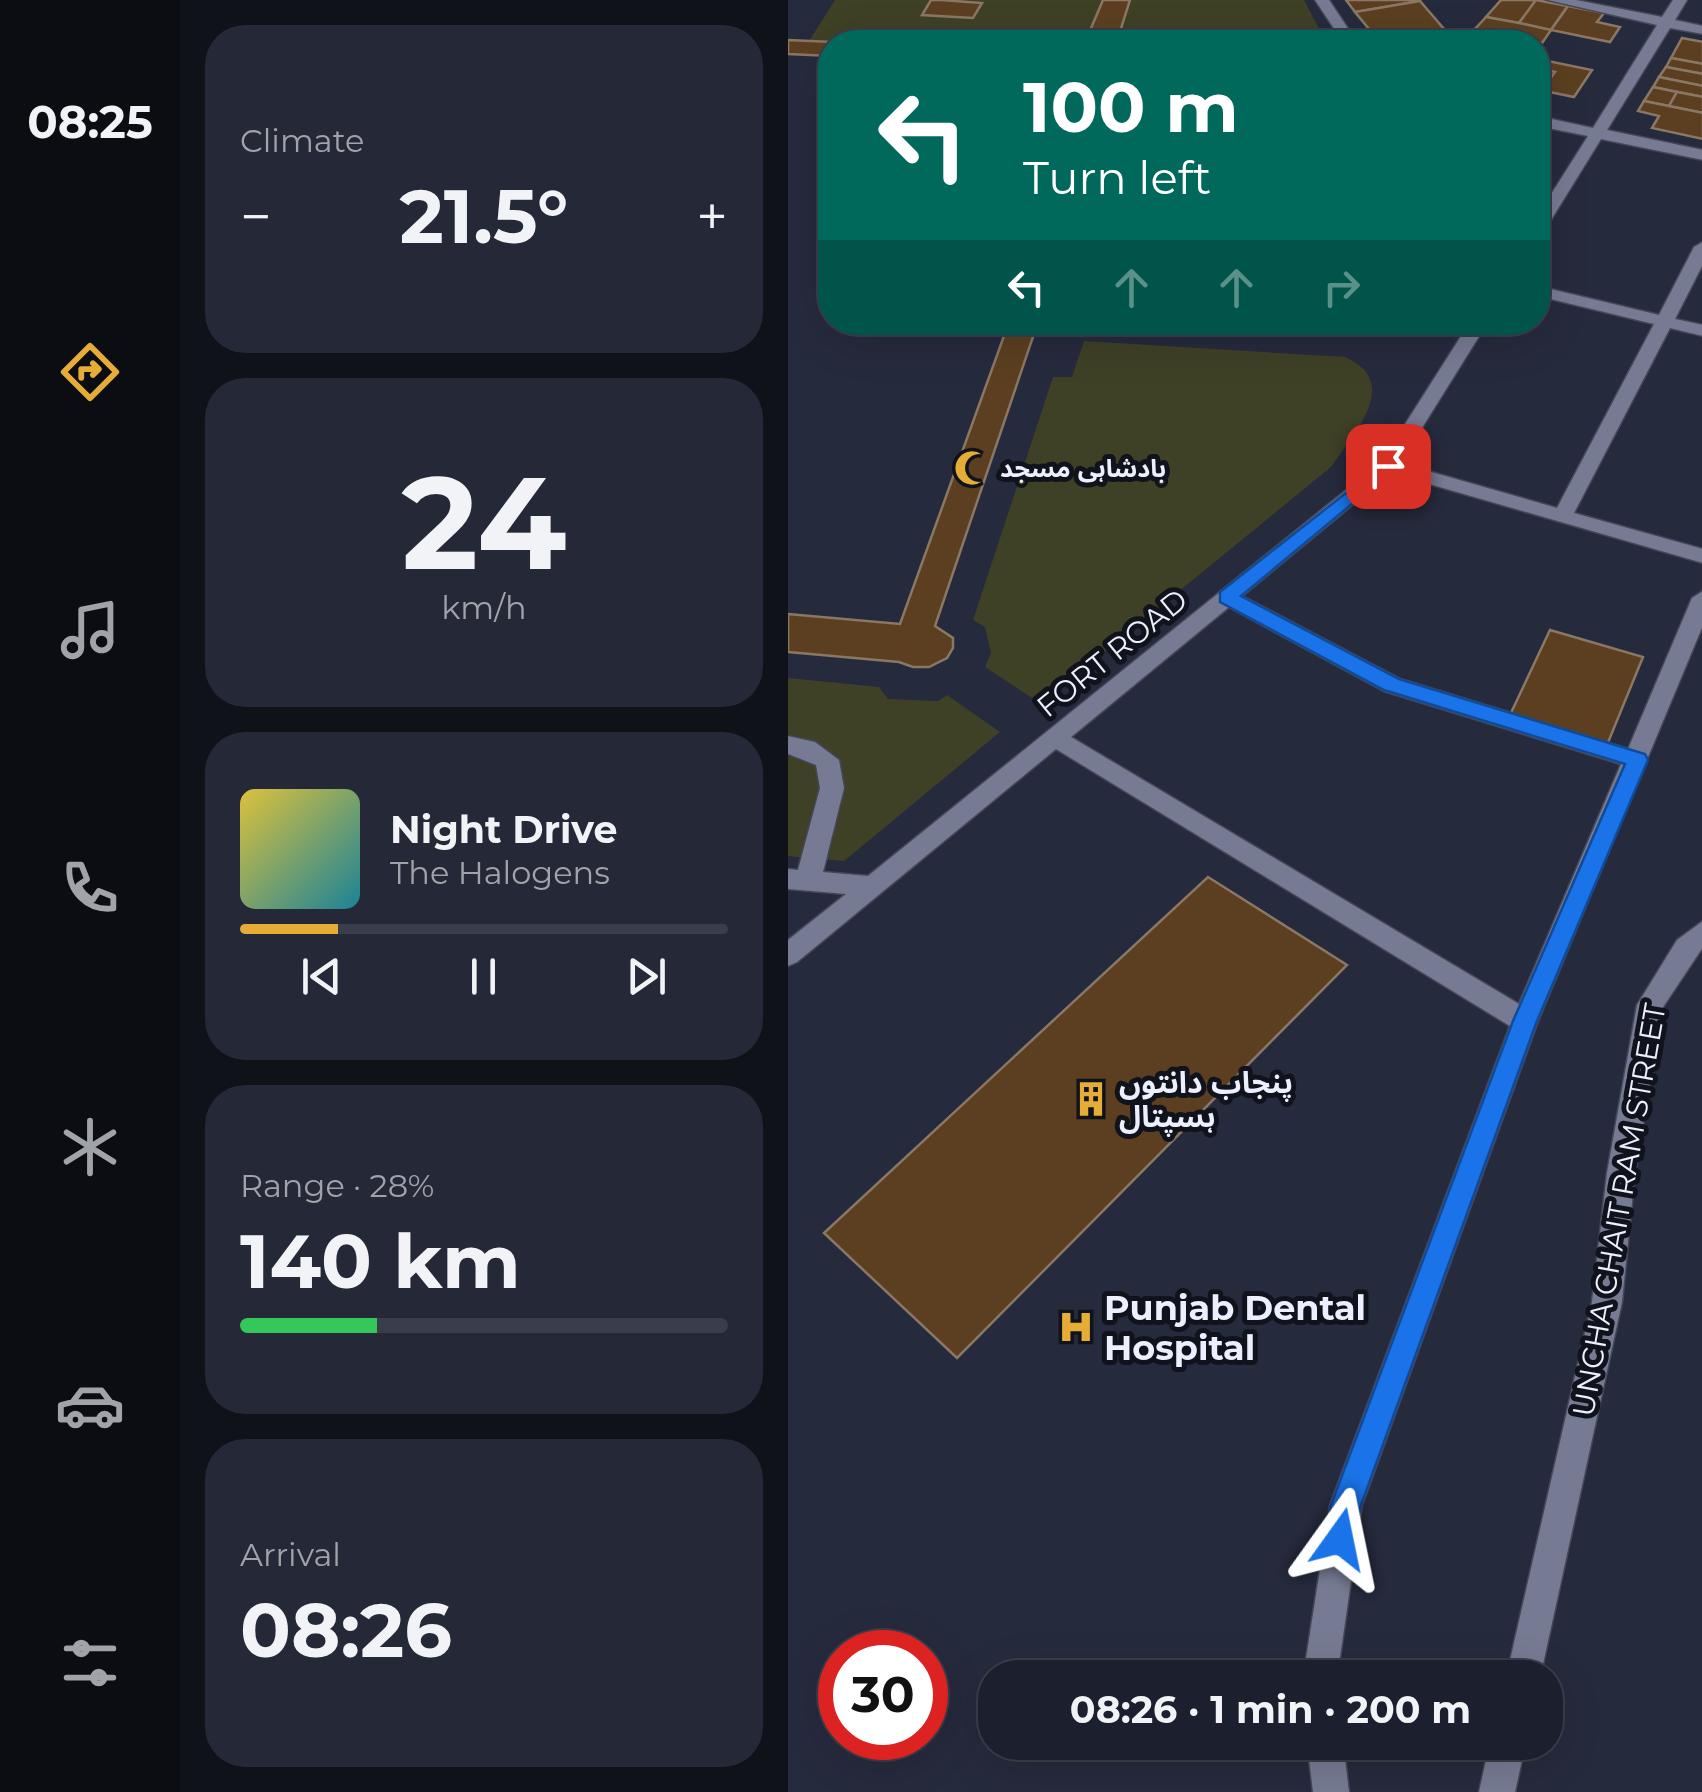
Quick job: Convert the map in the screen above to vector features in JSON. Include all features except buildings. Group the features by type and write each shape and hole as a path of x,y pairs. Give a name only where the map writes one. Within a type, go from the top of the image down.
{"street":[{"path":"1322,0 1342,30"},
{"path":"1556,0 1702,30"},
{"path":"1550,209 1680,0"},
{"path":"1550,124 1702,155"},
{"path":"1562,517 1702,247"},
{"path":"1550,294 1702,331"},
{"name":"FORT ROAD","path":"788,955 1388,466 1464,335"},
{"path":"1388,466 1702,556"},
{"path":"1227,597 1392,684 1637,760"},
{"path":"1323,1660 1346,1505 1525,1021 1702,598"},
{"path":"1055,738 1525,1021"},
{"path":"788,745 807,748 827,760 832,788 798,880 872,886"},
{"name":"UNCHA CHAIT RAM STREET","path":"1527,1660 1607,1302 1621,1173 1650,1005 1686,947 1702,931"},
{"path":"1327,1760 1331,1792"},
{"path":"1497,1792 1504,1760"}],"green space":[{"path":"835,0 1103,0 1090,30 818,30 818,41 809,41"},
{"path":"1130,0 1304,0 1320,30 1121,30"},
{"path":"1084,341 1345,357 1362,367 1372,394 1361,423 1331,467 1041,704 985,667 991,653 985,627 973,620 1053,377 1072,377"},
{"path":"788,678 879,687 888,699 938,701 947,695 1000,732 844,861 788,856"}],"place":[{"name":"بادشاہی مسجد","path":"972,468"},
{"name":"پنجاب دانتوں ہسپتال","path":"1091,1099"},
{"name":"Punjab Dental Hospital","path":"1076,1327"}],"route":[{"path":"1340,1539 1346,1505 1525,1021 1637,760 1392,684 1227,597 1388,466"}]}
